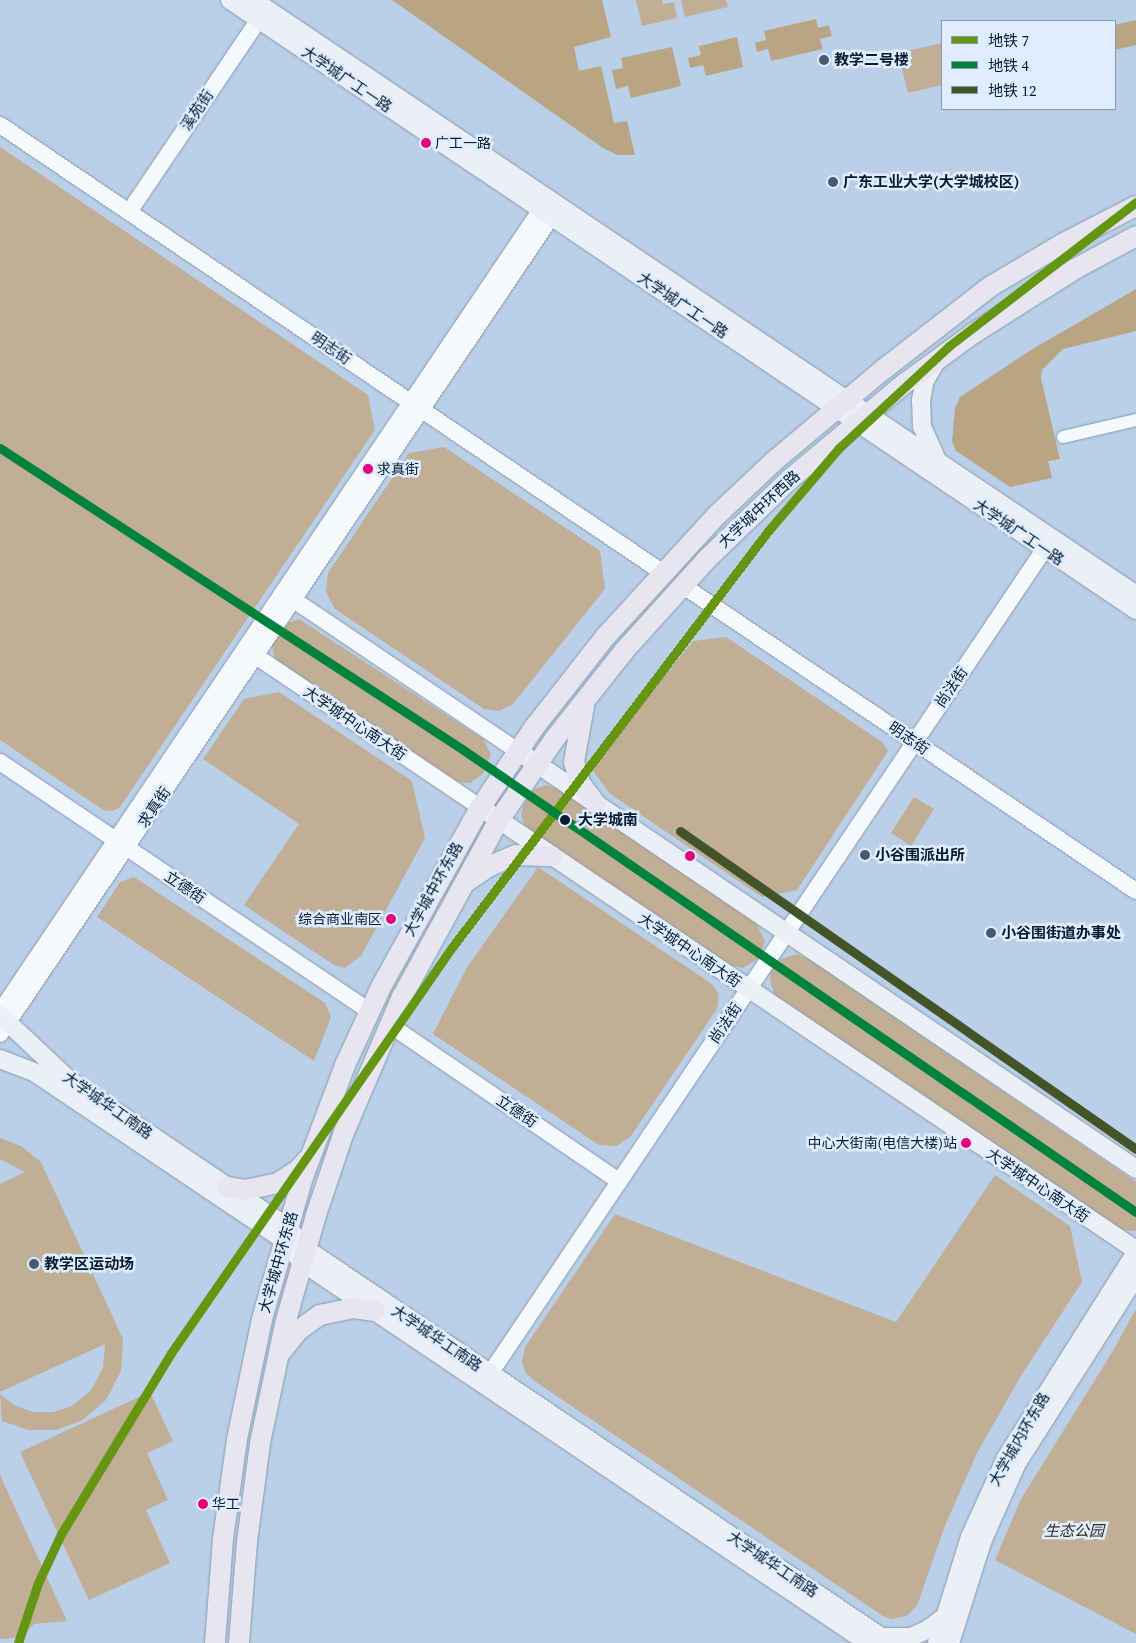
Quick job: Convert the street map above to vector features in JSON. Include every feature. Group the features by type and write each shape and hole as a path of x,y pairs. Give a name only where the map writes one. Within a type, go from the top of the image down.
{"main road":[{"name":"大学城广工一路","path":"230,0 259,9 1048,544 1136,595"},
{"name":"大学城中环西路","path":"518,751 583,663 662,572 723,508 841,404 991,286 1062,244 1136,206"},
{"name":"大学城中环西路","path":"499,820 537,764 586,698 682,585 789,480 862,418 938,360 1031,296 1136,236"},
{"path":"938,360 925,380 920,412 927,442 940,463"},
{"name":"大学城广工一路","path":"862,418 940,463 1136,610"},
{"path":"586,698 574,746 574,762 580,783 596,804"},
{"path":"518,751 1136,1169"},
{"name":"大学城中环东路","path":"215,1643 225,1524 237,1439 262,1319 286,1233 311,1155 370,1012 432,890 480,807 518,751"},
{"name":"大学城中心南大街","path":"480,807 1136,1252"},
{"name":"大学城中环东路","path":"239,1643 253,1495 278,1355 304,1256 344,1132 390,1025 460,887 499,820"},
{"path":"460,887 506,858 525,853 552,856"},
{"name":"大学城华工南路","path":"2,1021 69,1080 227,1186 286,1233 304,1256 375,1311 486,1378"},
{"name":"大学城华工南路","path":"0,1059 34,1072 286,1233"},
{"path":"227,1186 244,1190 278,1183 298,1170 311,1155"},
{"name":"大学城内环东路","path":"937,1643 970,1538 1006,1458 1136,1252"},
{"name":"大学城华工南路","path":"304,1256 880,1641"},
{"name":"大学城内环东路","path":"950,1643 982,1542 1017,1463 1136,1276"},
{"path":"278,1355 300,1330 320,1315 353,1308 375,1311"},
{"path":"880,1641 910,1637 927,1630 944,1617"}],"street":[{"name":"溪苑街","path":"129,212 259,9"},
{"name":"明志街","path":"0,125 662,572"},
{"name":"求真街","path":"2,1021 550,208"},
{"path":"1063,437 1136,420"},
{"name":"尚法街","path":"486,1378 1048,544"},
{"name":"明志街","path":"682,585 1136,891"},
{"path":"288,596 518,751"},
{"name":"大学城中心南大街","path":"250,652 480,807"},
{"name":"立德街","path":"0,762 370,1012"},
{"name":"立德街","path":"390,1025 619,1181"}],"green space":[{"path":"636,0 662,0 663,4 674,2 677,18 642,26"},
{"path":"681,0 726,0 728,7 685,17"},
{"path":"941,43 941,85 908,93 898,53"},
{"path":"0,147 368,395 375,430 120,807 113,811 103,810 0,740"},
{"path":"444,447 600,551 605,589 513,704 499,711 484,709 335,609 326,592 328,573 409,453"},
{"path":"299,619 483,739 491,754 483,774 470,783 458,782 275,660 272,645 284,624"},
{"path":"726,637 882,742 888,751 797,890 762,897 609,793 592,769 591,765 693,641"},
{"path":"279,692 412,781 425,838 361,956 345,968 334,965 244,905 299,824 203,759 244,699"},
{"path":"546,785 559,789 756,923 765,941 759,958 743,968 725,964 525,827 521,815 524,804 534,789"},
{"path":"914,797 934,809 911,846 891,833"},
{"path":"538,867 712,984 719,994 717,1009 631,1136 617,1146 599,1145 433,1034 466,969"},
{"path":"134,877 325,1003 331,1017 314,1061 97,917 120,882"},
{"path":"797,954 812,961 1136,1182 1136,1231 1119,1230 775,996 770,981 771,971 781,959"},
{"name":"教学区运动场","path":"0,1138 21,1146 41,1162 123,1339 121,1371 106,1400 81,1421 56,1430 28,1430 2,1421 0,1394 14,1405 33,1412 53,1412 72,1406 91,1390 103,1368 105,1344 0,1392 0,1184 25,1172 0,1159"},
{"path":"995,1175 1070,1226 1082,1282 1019,1379 977,1453 944,1528 917,1606 906,1616 892,1619 883,1616 533,1380 525,1372 522,1361 525,1347 615,1214 896,1322"},
{"name":"生态公园","path":"1136,1309 1136,1634 995,1560 1021,1499 1111,1354"},
{"path":"150,1392 173,1441 147,1453 168,1500 146,1510 170,1563 89,1600 20,1452"},
{"path":"0,1475 67,1621 34,1624 21,1637 0,1639"}],"shaded area":[{"path":"392,0 602,0 611,37 574,47 579,71 601,66 614,123 627,121 635,155 617,155 603,148"},
{"path":"816,19 818,28 829,25 832,36 820,39 823,49 771,61 768,49 757,52 755,43 766,40 764,31"},
{"path":"1136,20 1136,45 1116,50 1116,25"},
{"path":"737,37 743,67 706,76 703,65 690,68 688,58 701,55 699,46"},
{"path":"672,47 681,86 631,98 628,86 616,89 612,70 623,68 621,58"},
{"path":"1136,289 1136,331 1063,349 1042,370 1041,378 1060,459 1048,461 1052,478 1010,487 956,451 952,441 955,408 960,397 1031,350"}],"metro line":[{"name":"7","path":"18,1643 38,1583 61,1534 171,1353 453,946 768,531 839,448 949,346 1136,202"},
{"name":"4","path":"0,448 462,749 1136,1212"},
{"name":"12","path":"680,831 1136,1149"}],"place":[{"name":"教学二号楼","path":"824,60"},
{"name":"广工一路","path":"426,143"},
{"name":"广东工业大学(大学城校区)","path":"833,182"},
{"name":"求真街","path":"368,469"},
{"name":"大学城南","path":"565,820"},
{"name":"小谷围派出所","path":"865,855"},
{"name":"综合商业南区","path":"391,919"},
{"name":"小谷围街道办事处","path":"991,933"},
{"name":"中心大街南(电信大楼)站","path":"966,1143"},
{"name":"教学区运动场","path":"34,1264"},
{"name":"华工","path":"203,1504"}]}
